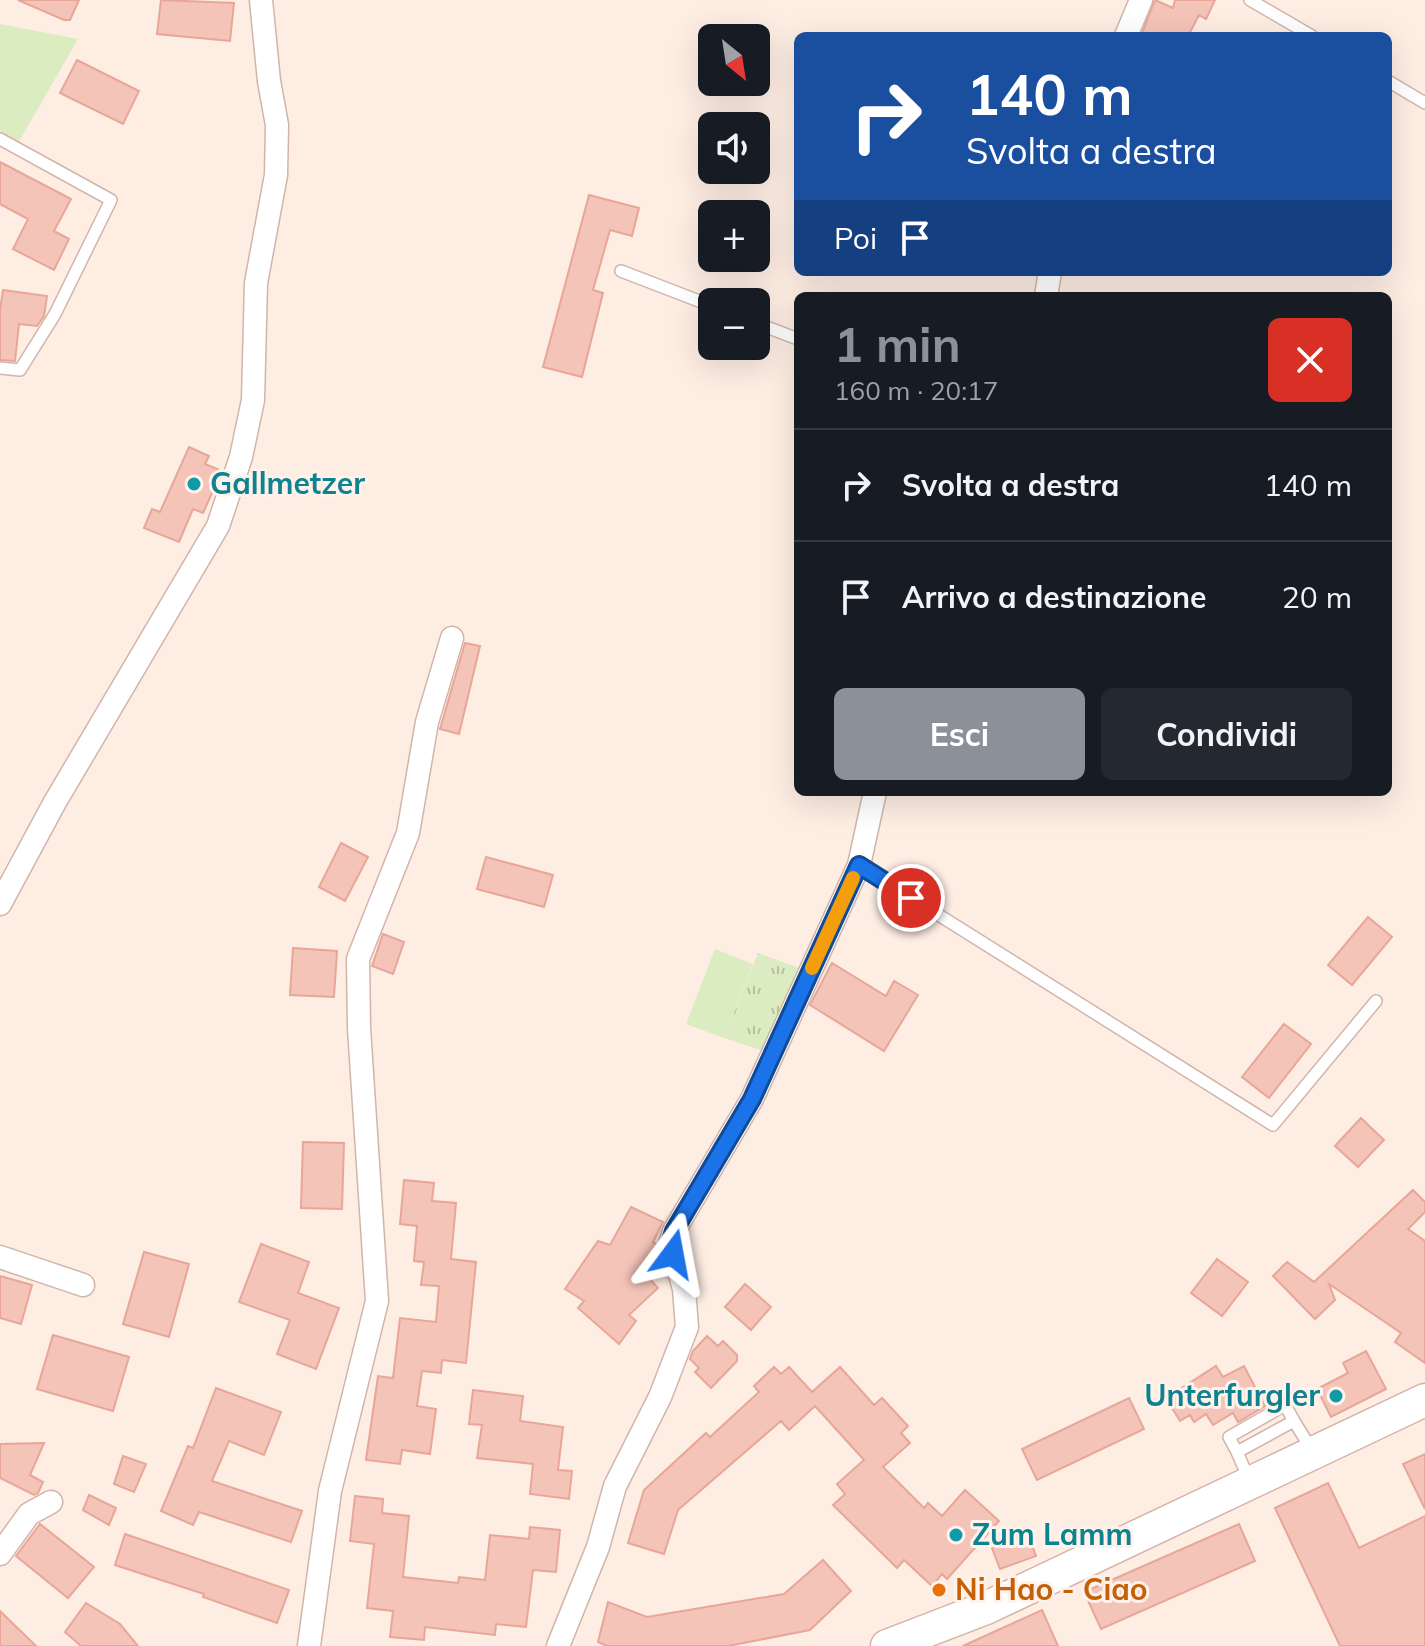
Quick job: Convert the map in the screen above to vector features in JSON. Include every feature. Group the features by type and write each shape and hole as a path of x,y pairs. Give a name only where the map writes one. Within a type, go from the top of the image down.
{"main road":[{"path":"887,1646 986,1608 1425,1400"}],"street":[{"path":"0,904 55,802 218,526 241,457 253,400 256,283 276,175 277,125 261,0"},
{"path":"1128,32 1141,0"},
{"path":"309,1646 330,1491 377,1301 359,1028 358,959 408,833 427,722 452,638"},
{"path":"558,1646 598,1547 615,1486 660,1397 684,1336 687,1304 671,1241 674,1231 752,1099 859,865 874,796"},
{"path":"0,1257 83,1285"},
{"path":"0,1554 29,1514 51,1502"}],"lane":[{"path":"1250,0 1305,32"},
{"path":"1392,83 1425,103"},
{"path":"0,139 111,200 55,314 20,370 0,368"},
{"path":"621,271 698,301"},
{"path":"770,328 794,337"},
{"path":"859,865 1273,1125 1376,1001"},
{"path":"1250,1482 1229,1437 1285,1405 1313,1452"},
{"path":"1237,1452 1294,1421"}],"green space":[{"path":"0,24 78,39 18,143 0,133"},
{"path":"715,949 753,964 724,1038 686,1024"},
{"path":"758,953 802,969 766,1052 724,1038"}],"building":[{"path":"18,0 79,0 70,20 64,20"},
{"path":"161,0 234,3 230,41 157,34"},
{"path":"1155,0 1173,8 1175,0 1215,0 1206,19 1199,15 1190,32 1143,32"},
{"path":"77,60 139,91 123,124 60,93"},
{"path":"0,162 71,199 54,231 69,239 54,270 13,249 28,219 0,204"},
{"path":"589,195 639,208 632,236 610,230 593,290 603,293 582,377 543,367"},
{"path":"3,290 47,296 44,316 37,326 19,324 15,361 0,360"},
{"name":"Gallmetzer","path":"189,447 209,456 205,464 222,471 203,513 193,509 179,542 144,528 152,509 160,512"},
{"path":"465,643 480,646 459,734 440,729"},
{"path":"341,843 368,857 345,901 319,887"},
{"path":"486,857 553,875 544,907 477,889"},
{"path":"1368,917 1392,937 1352,985 1328,965"},
{"path":"383,934 404,942 393,974 372,966"},
{"path":"293,948 337,951 334,997 290,995"},
{"path":"832,963 886,996 894,981 918,995 884,1051 810,1005"},
{"path":"1284,1024 1311,1044 1269,1098 1242,1077"},
{"path":"1361,1118 1384,1140 1358,1167 1335,1146"},
{"path":"303,1142 344,1143 342,1209 301,1208"},
{"path":"404,1180 434,1183 432,1201 456,1203 451,1259 476,1262 466,1363 442,1360 441,1373 422,1371 417,1406 436,1409 430,1454 402,1450 400,1464 366,1460 378,1376 393,1378 400,1318 436,1322 439,1286 421,1285 424,1262 414,1261 417,1226 400,1224"},
{"path":"1413,1190 1425,1202 1425,1212 1408,1229 1425,1241 1425,1363 1395,1342 1401,1333 1329,1284 1335,1300 1315,1319 1273,1276 1287,1262 1314,1282"},
{"path":"631,1207 663,1222 653,1242 658,1245 661,1256 647,1276 658,1288 629,1315 636,1321 619,1344 578,1308 584,1301 565,1289 598,1241 610,1245"},
{"path":"261,1244 309,1262 298,1293 339,1308 316,1369 277,1354 290,1320 239,1302"},
{"path":"144,1252 189,1264 169,1337 123,1324"},
{"path":"1217,1259 1248,1282 1222,1316 1191,1293"},
{"path":"0,1276 32,1285 21,1324 0,1318"},
{"path":"745,1284 771,1307 751,1330 725,1307"},
{"path":"53,1335 129,1357 113,1411 37,1389"},
{"path":"707,1336 718,1346 723,1341 737,1355 737,1361 711,1388 695,1372 699,1368 690,1359"},
{"path":"1366,1351 1386,1389 1331,1417 1317,1389 1348,1373 1343,1363"},
{"path":"1216,1366 1223,1377 1244,1366 1265,1406 1238,1422 1233,1413 1213,1425 1206,1414 1194,1422 1190,1415 1180,1421 1166,1398"},
{"path":"774,1367 781,1374 789,1367 812,1392 840,1367 874,1405 882,1398 908,1426 901,1433 910,1443 883,1467 924,1508 928,1503 942,1516 965,1490 999,1521 947,1579 942,1574 932,1586 904,1560 897,1568 833,1505 845,1494 837,1484 864,1460 815,1406 789,1430 781,1421 678,1510 664,1554 628,1543 644,1490 706,1433 710,1437 759,1392 754,1386"},
{"path":"216,1388 281,1412 264,1455 229,1441 212,1481 302,1511 291,1542 199,1512 193,1525 161,1511 188,1446 193,1448"},
{"path":"473,1390 523,1396 520,1421 563,1427 558,1470 572,1471 569,1499 530,1494 533,1464 477,1458 482,1425 469,1424"},
{"path":"1129,1398 1144,1429 1037,1480 1022,1449"},
{"path":"44,1443 30,1475 43,1482 38,1493 34,1495 0,1478 0,1444"},
{"path":"1425,1454 1425,1509 1403,1464"},
{"path":"123,1456 146,1464 134,1492 114,1484"},
{"path":"1328,1483 1359,1548 1425,1516 1425,1646 1340,1646 1275,1508"},
{"path":"89,1495 116,1508 109,1525 83,1510"},
{"path":"355,1496 383,1499 382,1513 409,1516 403,1577 458,1583 459,1577 485,1580 490,1535 529,1539 530,1527 560,1530 556,1572 533,1570 526,1627 496,1624 495,1635 425,1627 424,1640 390,1637 393,1611 367,1608 374,1544 350,1541"},
{"path":"40,1524 94,1567 68,1598 16,1556"},
{"path":"1239,1524 1255,1561 1101,1629 1084,1592"},
{"path":"125,1534 289,1590 277,1623 203,1597 204,1594 115,1565"},
{"path":"1028,1534 1036,1556 1000,1569 992,1548"},
{"path":"823,1560 851,1591 810,1630 728,1646 607,1646 598,1642 608,1602 647,1617 784,1594"},
{"path":"86,1603 120,1624 138,1646 81,1646 65,1632"},
{"path":"1042,1610 1058,1646 963,1646"},
{"path":"0,1611 36,1646 0,1646"}],"slow traffic":[{"path":"812,968 853,878"}],"place":[{"name":"Gallmetzer","path":"194,484"},
{"name":"Unterfurgler","path":"1336,1396"},
{"name":"Zum Lamm","path":"956,1535"},
{"name":"Ni Hao - Ciao","path":"939,1590"}],"route":[{"path":"673,1254 671,1241 674,1231 752,1099 859,865 911,898"}]}
